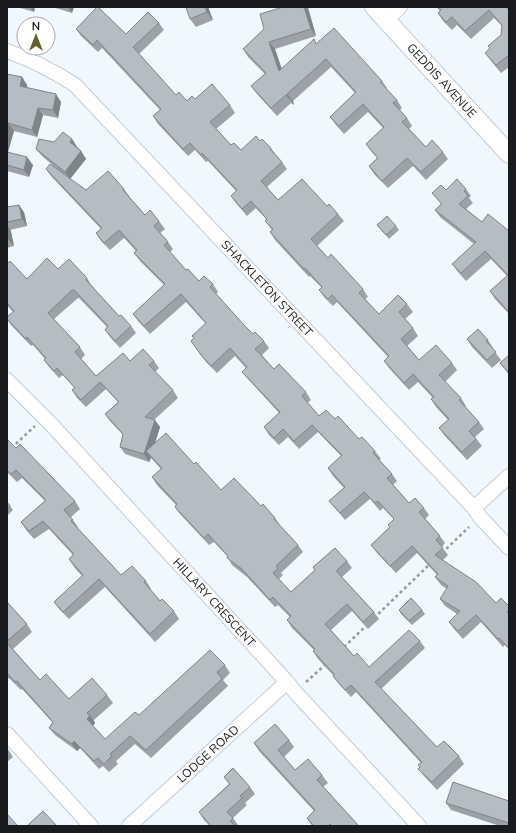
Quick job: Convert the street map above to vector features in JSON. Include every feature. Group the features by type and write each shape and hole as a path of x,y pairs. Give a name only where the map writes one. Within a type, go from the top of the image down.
{"street":[{"name":"GEDDIS AVENUE","path":"374,7 509,154"},
{"path":"386,20 400,7"},
{"name":"SHACKLETON STREET","path":"7,51 42,65 75,85 509,548"},
{"name":"HILLARY CRESCENT","path":"7,380 44,418 419,826"},
{"path":"477,513 509,476"},
{"name":"LODGE ROAD","path":"129,826 291,687"},
{"path":"7,734 91,826"}],"path":[{"path":"7,452 44,418"},
{"path":"436,558 477,513"},
{"path":"341,649 431,564"},
{"path":"291,687 330,660"}],"building":[{"path":"97,7 126,34 148,12 159,23 133,47 176,95 179,92 187,101 192,96 195,99 212,84 230,105 210,122 231,145 234,143 241,150 256,136 260,141 262,139 282,162 261,181 278,200 302,179 327,206 329,204 338,214 311,239 328,258 331,254 363,289 359,293 379,314 398,295 407,304 399,312 413,328 401,339 419,360 436,345 452,363 439,375 461,398 459,400 479,422 469,431 476,439 462,452 439,428 449,419 431,399 434,397 413,374 404,383 384,361 389,356 332,295 328,299 319,290 322,287 270,232 273,229 265,221 267,219 251,201 242,209 231,196 237,190 202,153 201,155 190,143 183,149 153,116 161,109 97,40 93,45 76,29"},
{"path":"186,7 205,7 207,12 190,19"},
{"path":"283,7 304,7 311,29 269,42 279,71 314,39 316,44 334,28 382,81 380,82 397,100 393,103 407,118 402,122 426,147 432,140 443,152 421,172 407,158 382,181 369,166 378,158 366,144 384,127 363,104 339,126 330,117 356,92 326,59 287,94 289,98 286,95 271,108 251,86 266,73 243,49 264,29 260,14"},
{"path":"438,7 506,7 509,10 509,55 496,65 485,53 490,48 488,46 501,35 502,25 489,10 465,31 452,17 446,22 438,13 441,10"},
{"path":"7,74 22,77 20,86 56,94 53,110 38,108 32,130 8,123 7,128"},
{"path":"63,132 72,139 70,142 81,151 65,172 36,149 39,139 54,142"},
{"path":"7,152 27,157 24,170 7,165"},
{"path":"50,164 86,190 108,171 145,215 150,210 159,221 154,226 168,242 164,245 186,270 188,269 199,281 204,276 213,284 210,287 244,325 253,334 255,332 264,341 255,349 274,369 279,364 306,392 302,396 319,416 326,410 335,419 338,416 359,439 362,437 375,451 373,453 392,474 387,478 409,503 415,498 424,508 419,512 440,536 436,540 443,548 435,555 476,582 496,603 501,598 509,606 509,610 507,612 509,613 509,648 499,638 498,639 476,615 458,631 449,622 460,611 440,599 448,586 435,577 438,574 412,546 390,566 371,545 390,527 388,525 394,519 378,501 375,503 364,492 340,513 329,501 345,487 328,468 342,455 312,425 294,441 283,429 274,438 264,427 280,412 242,372 247,367 230,348 211,366 201,355 191,341 194,338 192,336 206,323 181,294 144,326 133,314 165,284 134,253 137,250 119,230 104,243 96,233 102,228 46,169"},
{"path":"457,179 466,189 464,191 468,196 459,204 482,222 488,214 509,231 508,311 490,291 508,275 485,251 461,273 452,264 476,242 435,210 442,204 432,193 441,185 446,190"},
{"path":"19,205 22,219 7,222 7,207"},
{"path":"387,216 396,226 386,235 377,225"},
{"path":"47,258 58,269 69,259 119,316 121,315 131,326 115,341 105,330 108,326 74,290 72,290 48,313 80,347 75,352 96,376 123,353 130,361 143,349 154,361 149,365 173,390 145,417 155,420 144,454 120,447 123,434 105,414 119,402 100,382 81,400 72,390 75,388 57,368 54,371 44,360 46,358 27,337 26,339 7,319 7,317 14,311 7,303 7,264 10,261 27,279"},
{"path":"478,329 496,352 487,360 467,339"},
{"path":"509,355 509,373 500,363"},
{"path":"166,433 194,464 196,462 221,490 234,478 261,506 263,504 275,518 274,519 298,545 276,566 278,568 273,573 291,592 315,570 313,567 335,548 347,561 337,570 337,572 374,612 363,622 347,604 325,624 354,656 357,653 369,667 409,630 420,641 375,682 437,747 444,741 459,756 432,782 418,769 420,767 418,765 422,762 351,685 345,690 333,676 334,674 313,651 315,649 287,620 291,616 273,597 270,600 242,569 227,558 228,556 208,534 204,538 175,507 177,504 152,477 162,468 146,451"},
{"path":"7,439 16,448 20,444 75,501 64,510 73,520 71,521 121,575 132,566 146,581 144,582 160,601 162,599 174,611 150,634 99,579 63,612 54,602 83,575 69,559 74,554 43,521 29,531 21,522 46,500 16,470 11,474 7,470"},
{"path":"7,502 10,506 7,509"},
{"path":"411,598 422,610 409,621 399,610"},
{"path":"7,602 27,624 7,641"},
{"path":"7,643 40,680 46,674 69,699 92,678 107,695 87,713 90,715 87,719 105,739 135,712 139,715 210,650 225,665 217,672 222,679 146,750 130,736 110,754 112,756 104,764 98,758 94,761 74,741 72,744 49,728 53,722 17,681 15,682 7,673"},
{"path":"275,724 289,740 278,750 295,770 308,759 322,775 317,780 359,826 332,826 330,824 328,826 314,826 307,818 315,810 254,743"},
{"path":"233,768 250,787 240,796 242,798 227,812 233,818 230,821 234,825 211,826 199,812 230,784 224,777"},
{"path":"453,782 509,801 509,823 446,803"},
{"path":"43,811 57,826 27,826"},
{"path":"7,814 18,826 7,826"}]}
